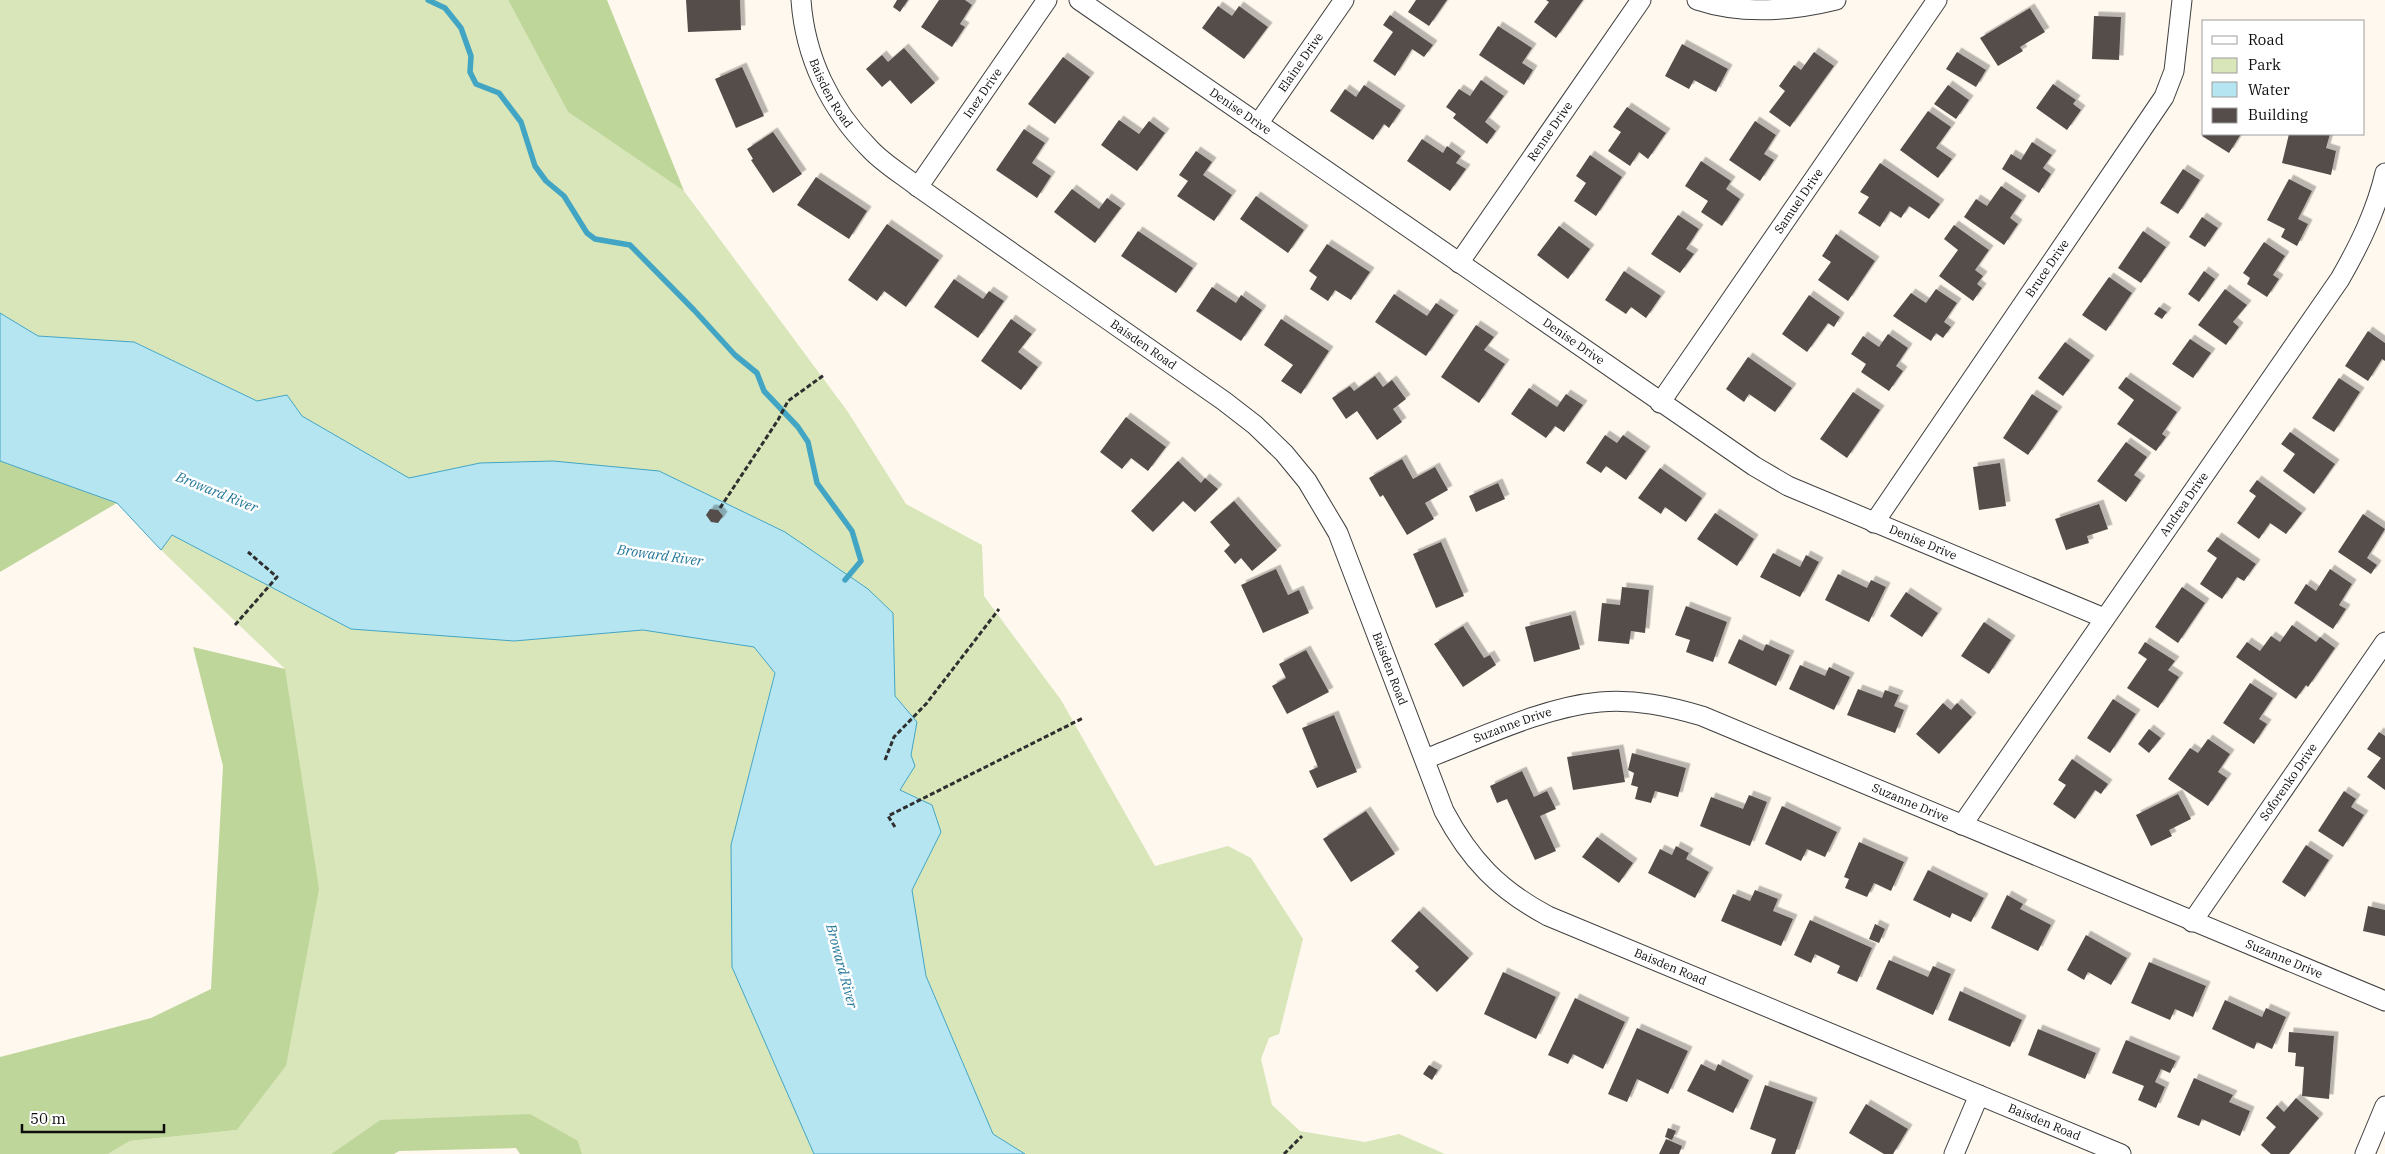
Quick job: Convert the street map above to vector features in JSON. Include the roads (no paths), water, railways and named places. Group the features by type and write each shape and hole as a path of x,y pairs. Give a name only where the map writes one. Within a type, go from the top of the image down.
{"street":[{"name":"Baisden Road","path":"801,0 806,37 826,92 845,120 871,150 918,187 1224,401 1255,425 1284,453 1307,481 1338,533 1444,810 1458,837 1496,882 1522,902 1548,916 2121,1154"},
{"name":"Inez Drive","path":"918,187 1047,0"},
{"name":"Denise Drive","path":"1079,0 1660,403 1754,466 1788,486 2104,618"},
{"name":"Elaine Drive","path":"1258,124 1344,0"},
{"name":"Renne Drive","path":"1459,263 1640,0"},
{"path":"1697,0 1737,8 1768,10 1795,8 1836,0"},
{"name":"Samuel Drive","path":"1660,403 1937,0"},
{"name":"Bruce Drive","path":"1874,523 2164,97 2174,71 2182,0"},
{"name":"Andrea Drive","path":"1962,825 2340,279 2360,244 2378,203 2385,173"},
{"name":"Soforenko Drive","path":"2192,922 2385,642"},
{"name":"Suzanne Drive","path":"1425,759 1546,713 1574,705 1601,702 1636,702 1670,706 1702,716 2385,1001"},
{"path":"1954,1154 1979,1095"},
{"path":"2365,1154 2385,1106"}],"water":[{"name":"Broward River","path":"0,313 38,336 134,342 257,401 287,395 302,416 409,478 480,463 553,461 659,471 785,532 868,589 893,613 895,696 917,722 911,755 915,766 900,790 932,805 941,832 912,890 926,976 993,1134 1025,1154 814,1154 732,967 731,845 775,673 754,647 643,630 514,641 351,629 172,535 161,550 117,503 0,461"}],"waterway":[{"path":"428,0 445,8 461,28 471,56 470,72 476,84 499,93 521,122 535,166 546,181 564,196 587,233 595,239 630,245 735,355 757,373 764,391 798,427 808,442 817,483 852,531 861,561 845,580"}]}
